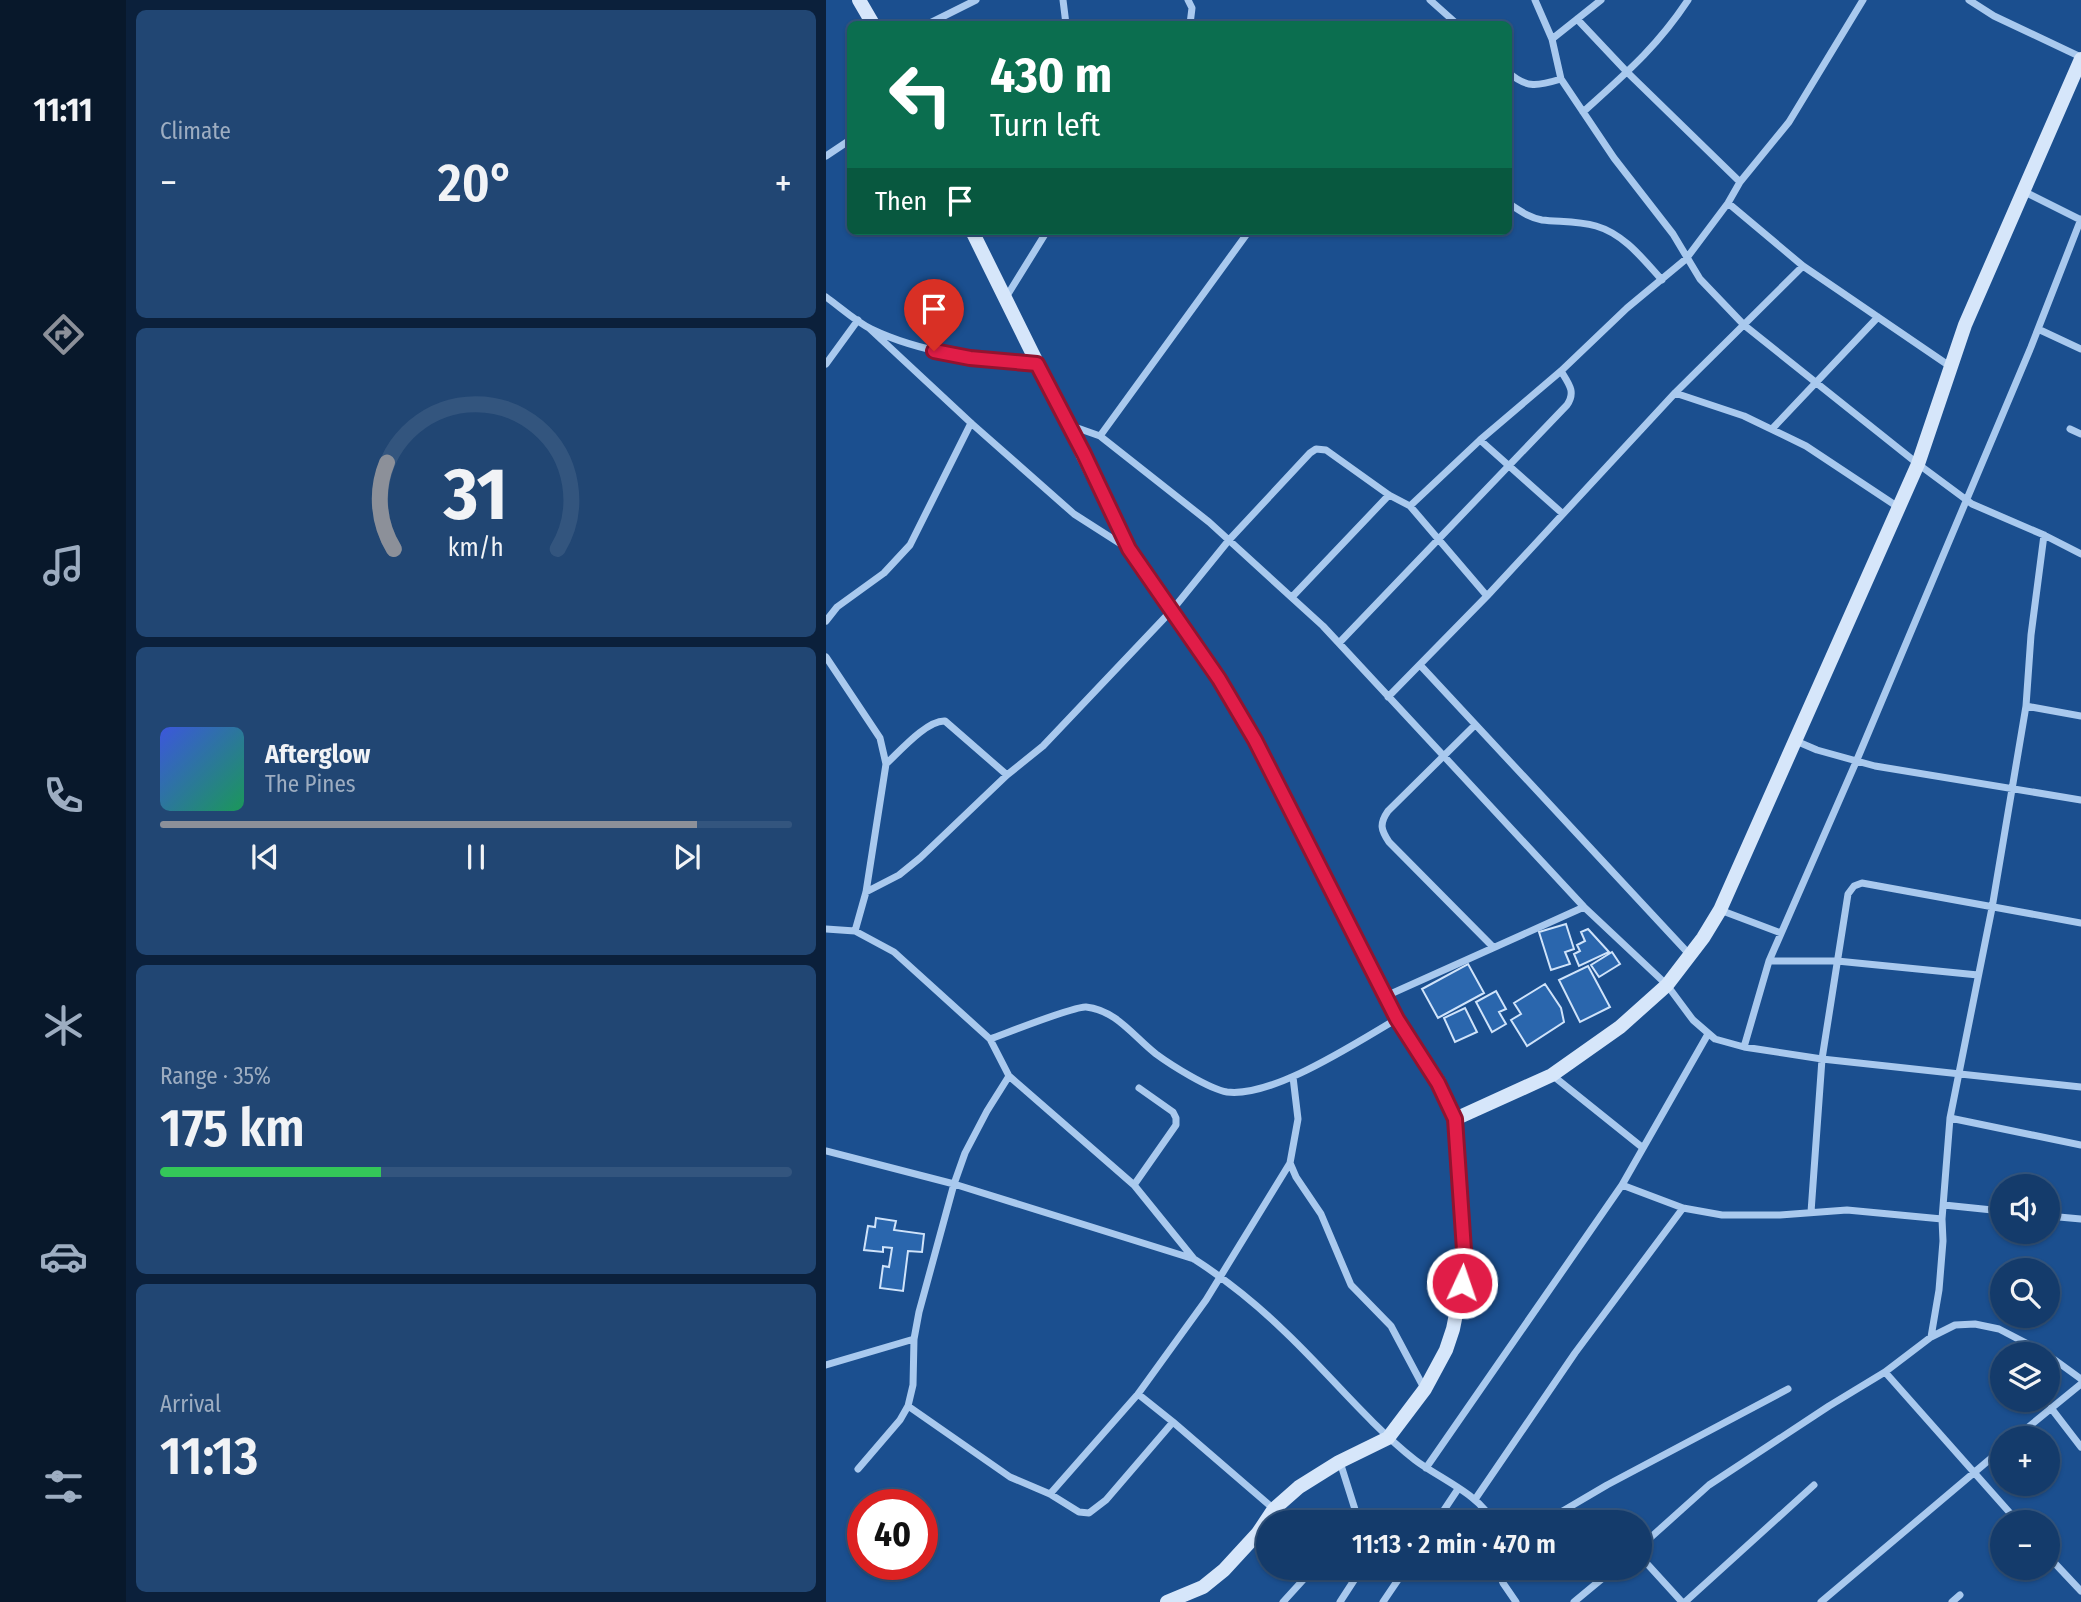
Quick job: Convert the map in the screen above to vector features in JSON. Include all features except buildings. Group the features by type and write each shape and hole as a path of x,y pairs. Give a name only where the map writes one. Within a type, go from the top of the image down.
{"street":[{"path":"859,0 871,21"},
{"path":"933,21 968,1 976,0"},
{"path":"1063,0 1066,21"},
{"path":"1188,0 1192,8 1190,21"},
{"path":"1430,0 1454,21"},
{"path":"1535,0 1552,39 1561,79 1614,158 1673,233 1700,279 1744,325 1965,499 2081,554"},
{"path":"1552,39 1601,0"},
{"path":"1583,112 1645,56 1688,0"},
{"path":"1410,506 1627,308 1686,259 1728,203 1740,182 1789,122 1863,0"},
{"path":"1455,1119 1552,1075 1620,1027 1667,985 1703,938 1720,910 1918,464 1965,325 2081,58 1994,16 1969,0"},
{"path":"1577,19 1627,72 1740,182"},
{"path":"1512,75 1531,85 1543,85 1561,79"},
{"path":"826,156 847,141"},
{"path":"1744,1047 1769,961 2038,330 2081,220 2022,191"},
{"path":"1728,203 1802,266 1951,367"},
{"path":"1512,205 1524,214 1541,220 1597,226 1618,237 1638,253 1662,280"},
{"path":"974,235 1129,549 1219,679 1255,740 1397,1019 1438,1083 1455,1119 1464,1250 1462,1283 1446,1350 1425,1389 1388,1438 1339,1462 1299,1487 1274,1509 1258,1533 1191,1602"},
{"path":"1004,299 1044,235"},
{"path":"1100,436 1246,235"},
{"path":"1388,697 1487,596 1675,393 1802,266"},
{"path":"826,297 869,328 1074,514 1129,549"},
{"path":"1772,429 1878,317"},
{"path":"826,364 858,320"},
{"path":"869,328 934,351 970,358 1037,364"},
{"path":"2038,330 2081,349"},
{"path":"1339,643 1571,399 1572,389 1561,371"},
{"path":"1675,393 1744,416 1807,446 1898,507"},
{"path":"826,621 837,607 884,573 910,545 971,423"},
{"path":"1068,424 1100,436 1230,540 1292,597 1339,643 1584,906 1667,985 1693,1020 1715,1039 1744,1047 1822,1059 2081,1087"},
{"path":"2070,429 2081,434"},
{"path":"1480,440 1563,514"},
{"path":"866,892 899,875 920,858 1007,775 1043,746 1173,610 1230,540 1310,453 1317,449 1326,450 1388,495 1410,506 1487,596"},
{"path":"1292,597 1388,495"},
{"path":"1931,1337 1939,1290 1950,1118 1992,908 2026,706 2031,635 2044,535"},
{"path":"826,657 880,738 886,764 866,892 855,931"},
{"path":"1420,665 1689,954"},
{"path":"2026,706 2081,716"},
{"path":"886,764 937,720 945,721 1007,775"},
{"path":"1475,724 1388,811 1382,819 1381,830 1389,842 1493,947"},
{"path":"1796,741 1856,762 2081,800"},
{"path":"1811,1212 1822,1059 1848,894 1854,886 1863,883 2081,923"},
{"path":"1386,996 1584,906"},
{"path":"1720,910 1781,933"},
{"path":"826,929 855,931 894,952 990,1039 1009,1076 1133,1185 1194,1259"},
{"path":"1769,961 1837,961 1978,975"},
{"path":"990,1039 1083,1007 1101,1011 1118,1020 1156,1054 1204,1082 1226,1092 1248,1091 1293,1077 1397,1019"},
{"path":"1426,1468 1622,1185 1708,1034"},
{"path":"1552,1075 1643,1148"},
{"path":"858,1469 900,1420 908,1406 914,1385 914,1339 954,1184 965,1153 986,1111 1009,1076"},
{"path":"1050,1494 1138,1394 1220,1276 1290,1163 1298,1119 1293,1077"},
{"path":"1133,1185 1176,1125 1173,1112 1139,1088"},
{"path":"1950,1118 2081,1145"},
{"path":"826,1151 954,1184 1194,1259 1220,1276 1281,1328 1388,1438 1426,1468 1476,1498 1484,1510"},
{"path":"1290,1163 1296,1177 1321,1214 1351,1285 1391,1326 1425,1389"},
{"path":"1622,1185 1683,1208 1722,1215 1780,1215 1847,1210 1942,1219"},
{"path":"1944,1205 1990,1210"},
{"path":"1476,1498 1576,1353 1683,1208"},
{"path":"2060,1217 2081,1219"},
{"path":"1652,1536 1709,1485 1885,1372 1931,1337 1955,1325 1975,1324 1999,1329 2023,1342"},
{"path":"826,1365 914,1339"},
{"path":"2060,1365 2081,1381 2060,1400"},
{"path":"1885,1372 2007,1510"},
{"path":"1564,1510 1787,1389"},
{"path":"1138,1394 1274,1509"},
{"path":"908,1406 1010,1477 1050,1494 1079,1512 1089,1513 1098,1509 1174,1422"},
{"path":"2029,1426 2046,1412"},
{"path":"2054,1412 2081,1447"},
{"path":"1821,1602 1990,1459"},
{"path":"1339,1462 1354,1510"},
{"path":"1652,1569 1683,1602 1814,1485"},
{"path":"1444,1510 1458,1489"},
{"path":"2060,1569 2081,1591"},
{"path":"1283,1602 1303,1580"},
{"path":"1340,1602 1356,1580"},
{"path":"1383,1602 1398,1580"},
{"path":"1502,1580 1516,1602"},
{"path":"1574,1602 1601,1580"},
{"path":"1167,1602 1203,1587"},
{"path":"1952,1602 1960,1595"}],"route":[{"path":"934,351 970,358 1037,364 1129,549 1219,679 1255,740 1397,1019 1438,1083 1455,1119 1464,1250 1462,1283"}]}
